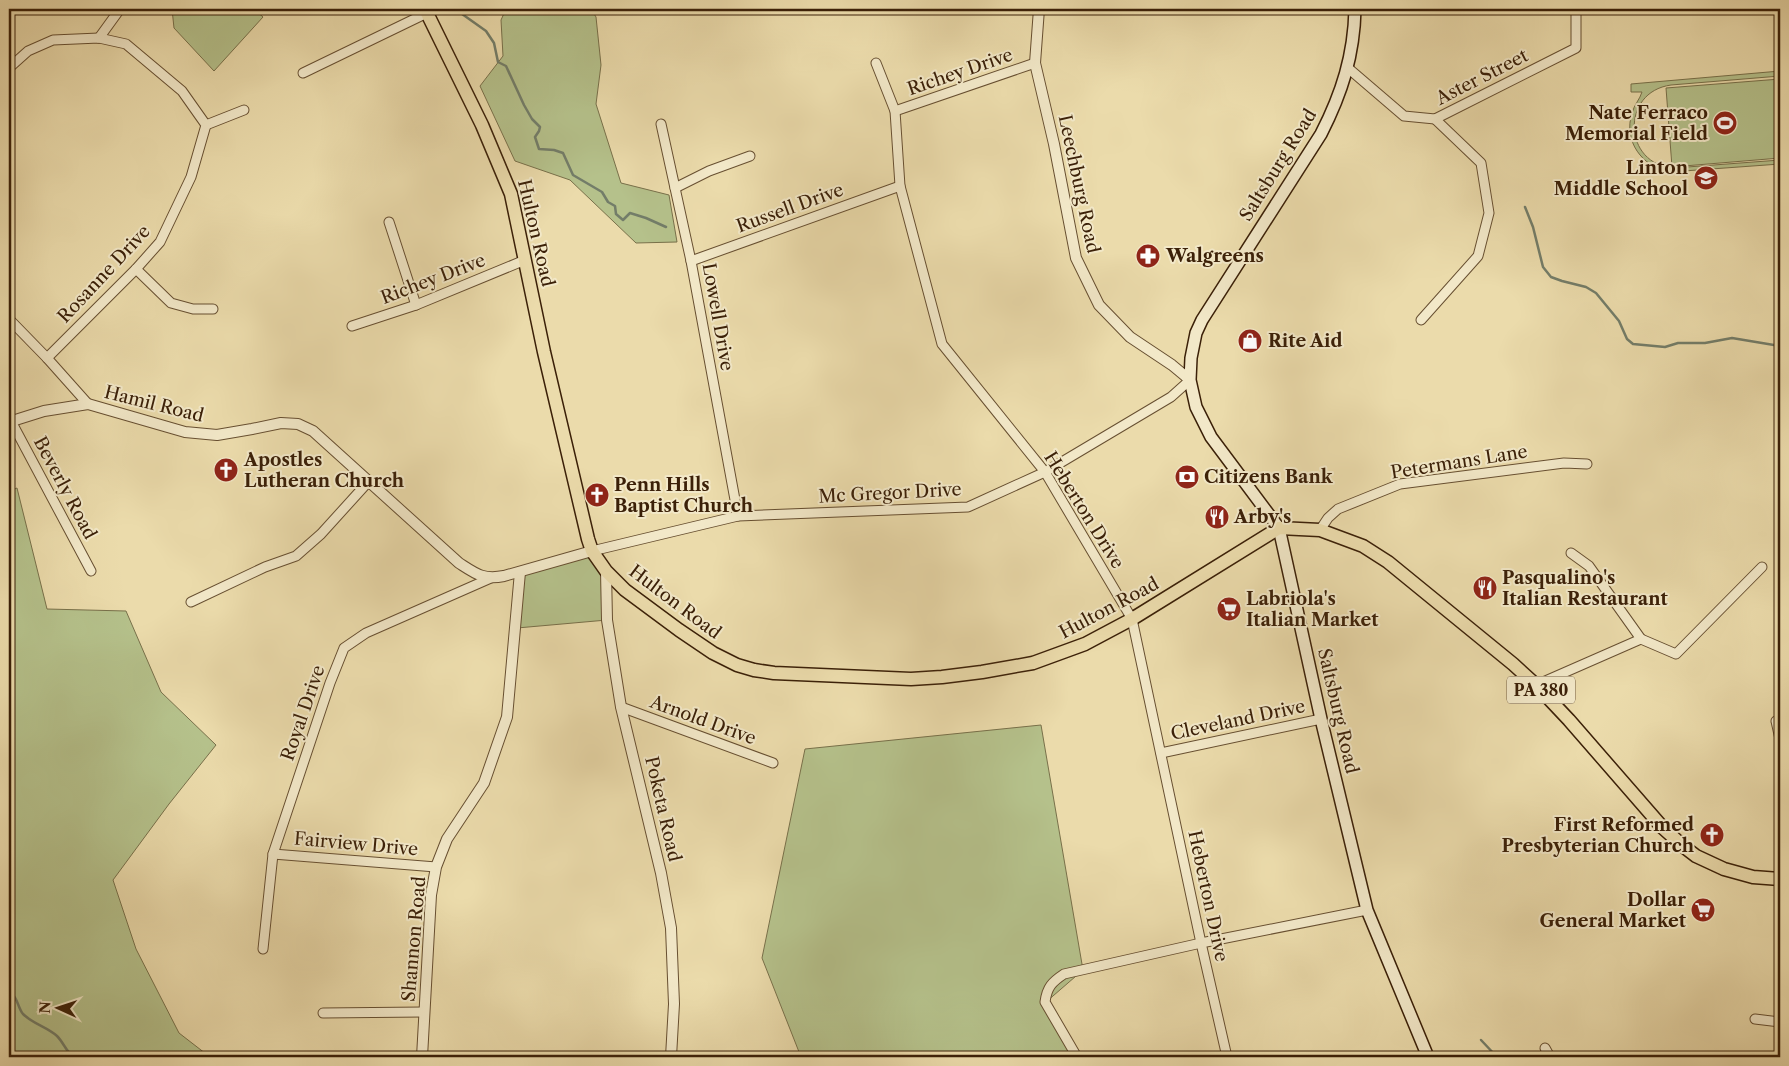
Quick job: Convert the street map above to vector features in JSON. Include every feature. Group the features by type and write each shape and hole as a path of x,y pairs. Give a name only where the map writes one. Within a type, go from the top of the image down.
{"main road":[{"name":"Saltsburg Road","path":"1355,9 1352,48 1348,68 1321,134 1202,320 1196,333 1190,358 1190,380 1196,407 1211,437 1279,528 1321,719 1367,910 1428,1057"},
{"name":"Hulton Road","path":"426,11 503,172 516,215 547,362 592,551 606,571 625,590 713,653 737,665 774,673 911,679 1012,668 1085,644 1132,619 1279,528"},
{"name":"PA 380","path":"1279,528 1320,530 1363,546 1388,562 1536,685 1662,828 1683,846 1696,856 1724,869 1754,877 1780,879"}],"street":[{"path":"99,38 120,9"},
{"name":"Leechburg Road","path":"1038,9 1036,63 1076,258 1099,305 1130,337 1172,365 1190,380"},
{"name":"Aster Street","path":"1348,68 1404,116 1435,119 1576,48 1576,9"},
{"path":"303,73 426,11"},
{"path":"9,68 28,51 53,40 99,38 126,44 182,92 206,125 244,110"},
{"name":"Heberton Drive","path":"876,63 895,111 900,186 942,344 1045,472 1132,619 1201,943 1228,1057"},
{"name":"Richey Drive","path":"895,111 1036,63"},
{"path":"1421,320 1478,256 1489,213 1481,163 1435,119"},
{"name":"Lowell Drive","path":"661,124 691,261 738,516"},
{"name":"Rosanne Drive","path":"47,358 136,269 160,242 191,177 206,125"},
{"path":"675,188 709,171 750,156"},
{"name":"Russell Drive","path":"691,261 900,186"},
{"path":"389,222 416,305"},
{"name":"Richey Drive","path":"352,326 416,305 525,260"},
{"path":"136,269 171,303 193,309 213,309"},
{"path":"9,319 88,404"},
{"name":"Mc Gregor Drive","path":"592,551 738,516 968,507 1045,472 1171,397 1190,380"},
{"name":"Hamil Road","path":"10,422 44,411 88,404 185,432 217,435 252,430 281,423 298,424 313,431 459,562 474,573 491,578"},
{"name":"Beverly Road","path":"10,422 91,570"},
{"name":"Petermans Lane","path":"1320,530 1328,518 1338,509 1400,484 1564,463 1587,464"},
{"path":"191,602 265,567 296,556 321,534 369,481"},
{"path":"491,578 520,572 592,551"},
{"path":"1570,554 1589,566 1641,639 1676,654 1762,567"},
{"name":"Poketa Road","path":"606,571 607,620 621,707 661,873 671,928 674,1004 671,1057"},
{"name":"Shannon Road","path":"422,1057 431,895 436,867 446,839 484,783 507,717 520,572"},
{"name":"Royal Drive","path":"263,948 273,854 330,683 344,648 366,633 491,578"},
{"path":"1536,685 1641,639"},
{"name":"Arnold Drive","path":"621,707 773,763"},
{"name":"Cleveland Drive","path":"1161,753 1321,719"},
{"path":"1776,721 1780,739"},
{"name":"Fairview Drive","path":"273,854 436,867"},
{"path":"1077,1057 1046,1002 1046,991 1051,983 1064,974 1201,943 1367,910"},
{"path":"323,1013 423,1012"},
{"path":"1755,1019 1780,1022"},
{"path":"1545,1048 1550,1057"}],"green space":[{"path":"172,9 254,9 263,17 214,71 174,28"},
{"path":"506,9 591,9 596,17 601,65 596,104 621,183 669,195 677,242 636,243 570,180 515,161 480,86 503,56 501,20"},
{"path":"1780,71 1780,76 1671,85 1654,90 1643,100 1636,114 1634,128 1637,142 1645,155 1657,164 1674,168 1780,160 1780,164 1670,172 1651,165 1637,151 1630,133 1630,123 1633,110 1642,92 1631,92 1631,84"},
{"name":"Nate Ferraco Memorial Field","path":"1780,79 1780,158 1672,167 1666,88"},
{"path":"17,488 47,609 126,611 161,692 216,745 169,804 113,880 136,949 179,1033 210,1057 9,1057 9,491"},
{"path":"592,551 606,571 607,620 517,628 520,572"},
{"path":"1041,725 1083,970 1046,1002 1077,1057 801,1057 762,958 805,749"}],"waterway":[{"path":"455,9 486,31 494,43 498,62 506,66 524,105 532,119 540,127 535,137 539,149 563,153 573,175 602,192 608,202 615,206 616,214 623,220 630,213 666,227"},
{"path":"1525,207 1533,227 1543,267 1551,277 1586,287 1596,293 1619,321 1627,339 1633,344 1665,347 1678,343 1705,343 1732,338 1780,346"},
{"path":"9,993 14,996 23,1014 57,1036 74,1057"},
{"path":"1481,1040 1497,1057"}],"place":[{"name":"Nate Ferraco Memorial Field","path":"1725,123"},
{"name":"Linton Middle School","path":"1706,178"},
{"name":"Walgreens","path":"1148,256"},
{"name":"Rite Aid","path":"1250,341"},
{"name":"Apostles Lutheran Church","path":"226,470"},
{"name":"Citizens Bank","path":"1187,477"},
{"name":"Penn Hills Baptist Church","path":"597,495"},
{"name":"Arby's","path":"1217,517"},
{"name":"Pasqualino's Italian Restaurant","path":"1485,588"},
{"name":"Labriola's Italian Market","path":"1229,609"},
{"name":"First Reformed Presbyterian Church","path":"1712,835"},
{"name":"Dollar General Market","path":"1703,910"}]}
